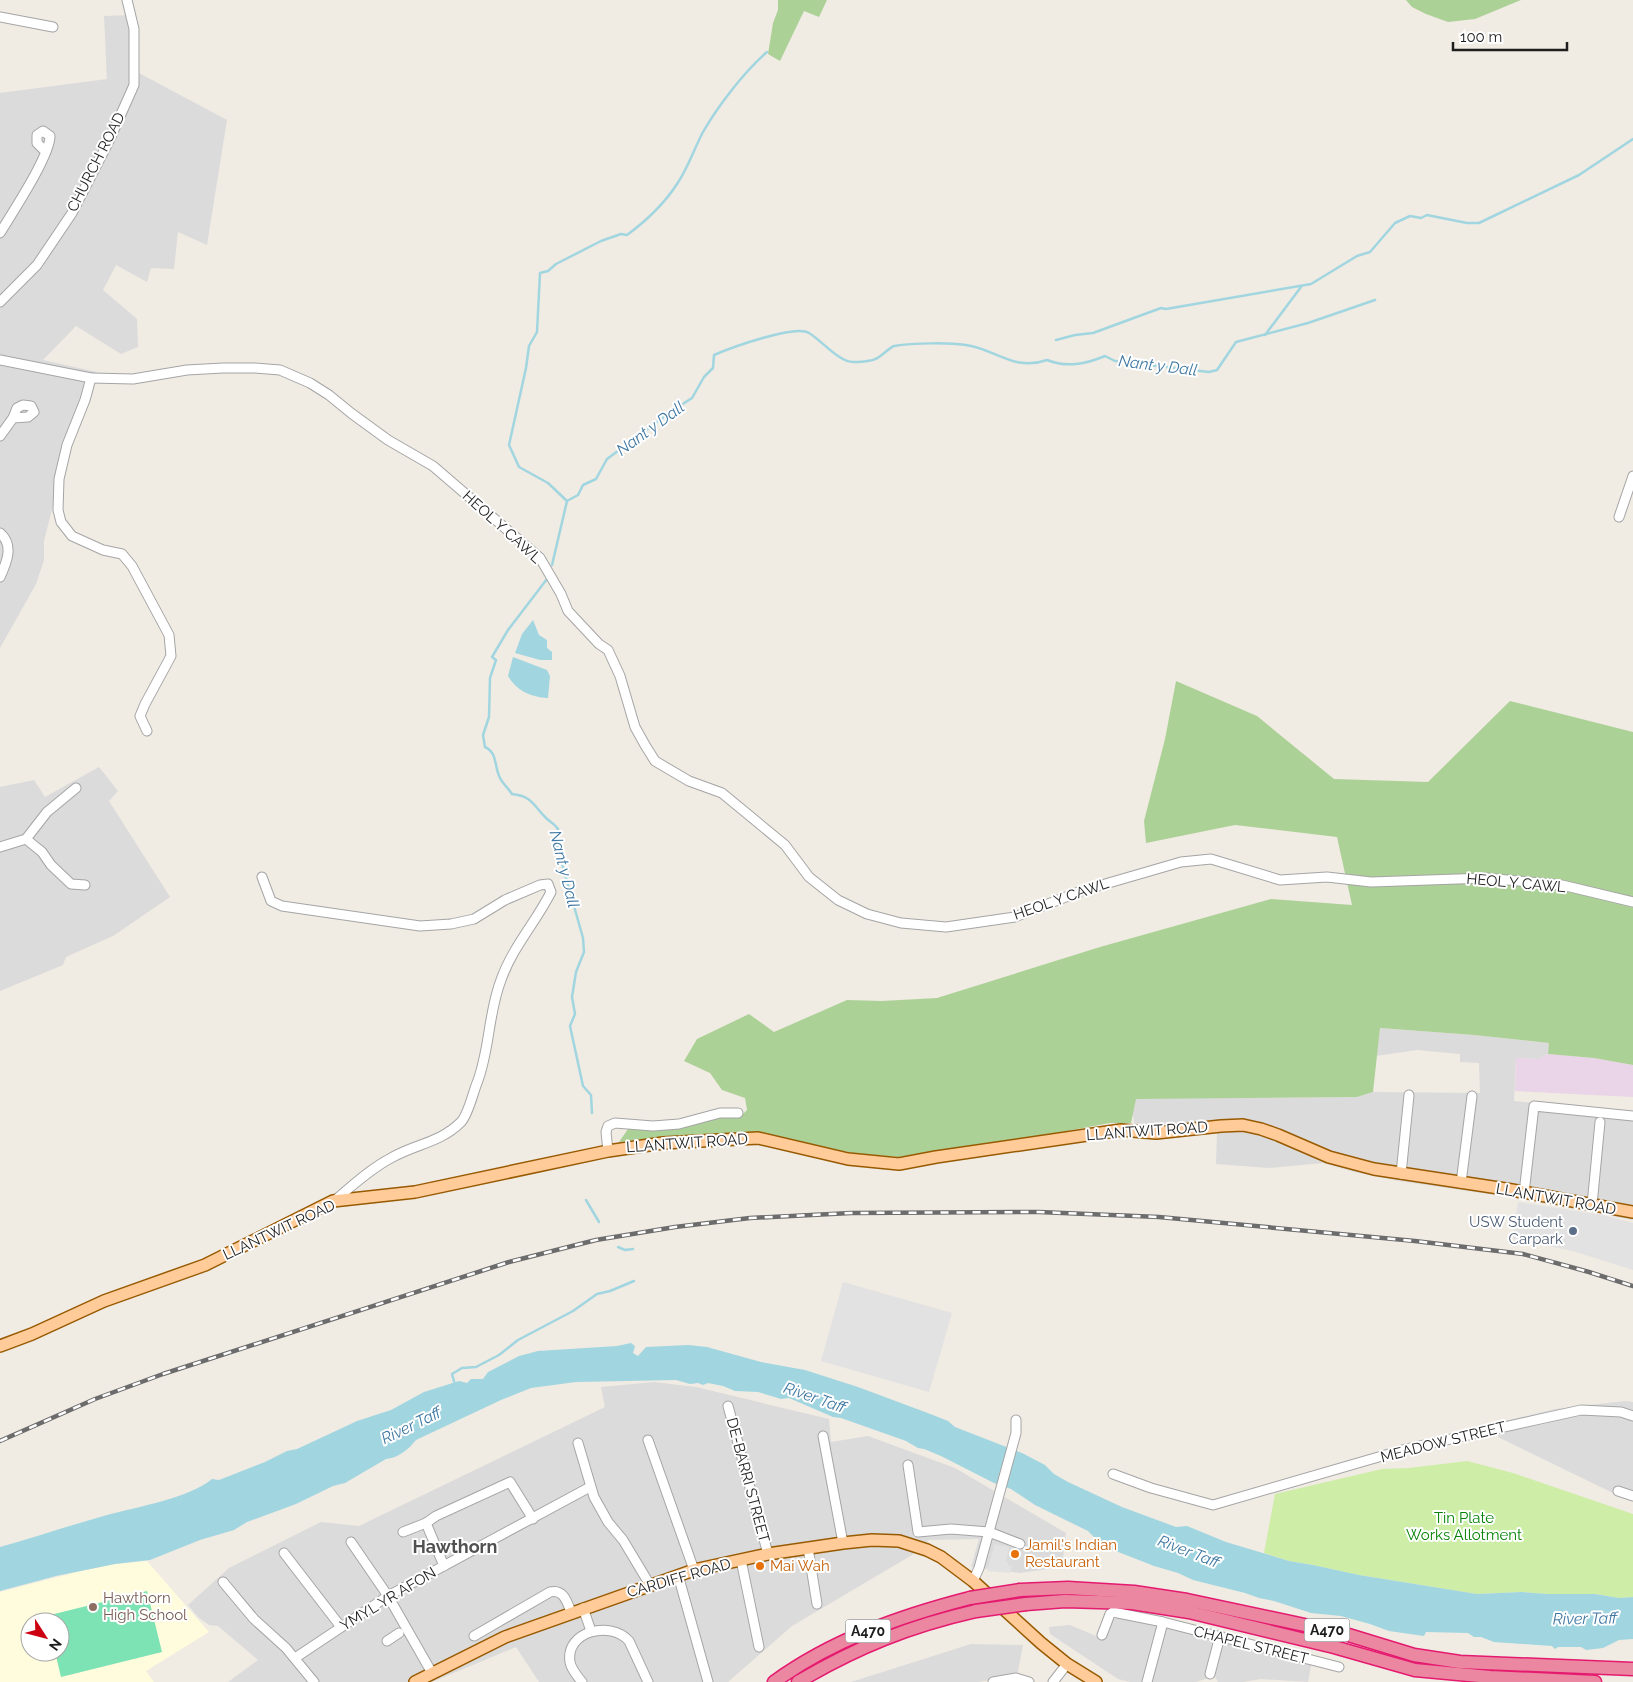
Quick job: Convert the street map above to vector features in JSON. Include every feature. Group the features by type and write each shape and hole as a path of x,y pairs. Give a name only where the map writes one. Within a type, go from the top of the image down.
{"highway":[{"name":"A470","path":"774,1682 817,1655 849,1638 894,1620 970,1598 1020,1590 1068,1588 1134,1592 1187,1600 1342,1633 1414,1655 1460,1662 1633,1669"},
{"name":"A470","path":"798,1682 855,1651 897,1632 940,1619 976,1611 1065,1601 1132,1603 1199,1614 1334,1646 1415,1670 1490,1678 1596,1682"}],"main road":[{"name":"LLANTWIT ROAD","path":"0,1346 32,1334 104,1301 205,1265 334,1201 415,1192 608,1151 663,1143 758,1138 848,1159 899,1164 936,1156 1121,1130 1156,1133 1243,1125 1270,1132 1345,1162 1401,1174 1633,1212"},
{"name":"CARDIFF ROAD","path":"415,1682 505,1637 694,1570 768,1554 872,1540 899,1541 927,1550 941,1557 973,1580 1033,1637 1066,1664 1096,1682"}],"street":[{"name":"CHURCH ROAD","path":"0,302 37,265 72,213 109,141 134,85 134,29 127,0"},
{"path":"0,17 53,27"},
{"path":"0,233 31,182 46,151"},
{"name":"HEOL Y CAWL","path":"0,360 91,378 133,379 187,370 223,368 280,370 310,383 329,395 388,440 433,466 540,558 562,594 568,611 593,638 608,650 620,676 635,727 656,761 689,781 722,793 785,845 809,877 838,900 867,914 901,923 946,927 1015,917 1081,891 1182,862 1211,860 1280,880 1327,877 1371,882 1486,878 1562,885 1633,902"},
{"path":"91,378 85,400 67,445 59,479 58,510 61,522 72,536 103,550 122,554 132,566 169,635 171,656 140,716 146,731"},
{"path":"0,436 13,418"},
{"path":"1619,517 1633,476"},
{"path":"0,533 5,538 8,551 0,577"},
{"path":"0,847 26,839 47,812 76,788"},
{"path":"26,839 42,852 51,865 71,884 85,885"},
{"path":"262,877 271,901 282,906 420,926 450,924 474,919 505,900 540,885 548,884 551,892 507,964 500,982 483,1067 463,1120 447,1134 392,1157 363,1177 334,1201"},
{"path":"1401,1174 1410,1095"},
{"path":"1461,1183 1472,1096"},
{"path":"1524,1193 1534,1106 1633,1116"},
{"path":"608,1151 606,1132 608,1126 614,1123 653,1126 679,1124 720,1113 738,1113"},
{"path":"1592,1205 1600,1122"},
{"name":"DE-BARRI STREET","path":"728,1406 768,1554"},
{"name":"MEADOW STREET","path":"1114,1474 1151,1488 1213,1505 1406,1449 1581,1410 1621,1412 1633,1416"},
{"path":"973,1580 979,1568 1016,1433 1016,1420"},
{"path":"823,1436 843,1543"},
{"path":"648,1440 694,1570"},
{"path":"578,1444 590,1487 608,1522 623,1540 650,1585"},
{"path":"908,1465 918,1532 951,1529 989,1532 1020,1544"},
{"path":"403,1532 426,1523 436,1516 510,1482 533,1519"},
{"name":"YMYL YR AFON","path":"295,1658 388,1596 590,1487"},
{"path":"1618,1491 1633,1496"},
{"path":"426,1523 444,1566"},
{"path":"351,1542 388,1596 404,1631 432,1673"},
{"path":"808,1548 817,1604"},
{"path":"284,1553 342,1627"},
{"path":"741,1560 759,1647"},
{"path":"678,1575 708,1682"},
{"path":"223,1582 254,1619 286,1648 314,1682"},
{"path":"474,1636 556,1590 577,1610 591,1631"},
{"name":"CHAPEL STREET","path":"1102,1635 1112,1612 1163,1622 1339,1667"},
{"path":"1147,1682 1163,1622"},
{"path":"582,1682 571,1667 570,1655 575,1643 591,1631 614,1630 625,1636 629,1641 648,1682"},
{"path":"387,1641 404,1631"},
{"path":"1210,1674 1220,1636"},
{"path":"1053,1682 1066,1664"},
{"path":"993,1682 1016,1678 1029,1682"}],"shaded area":[{"path":"133,15 137,72 227,120 207,245 178,232 174,269 151,268 147,282 116,265 103,290 137,319 138,347 121,354 76,326 43,360 97,372 58,486 44,541 44,560 36,584 0,648 0,93 107,79 104,16"},
{"path":"99,767 118,791 109,801 170,897 113,936 66,957 63,965 0,991 0,787 34,780 45,797"},
{"path":"1380,1028 1550,1043 1548,1054 1539,1059 1516,1058 1514,1101 1633,1113 1633,1220 1522,1199 1399,1181 1354,1172 1323,1163 1269,1168 1216,1164 1217,1133 1137,1136 1131,1106 1130,1081 1196,1096 1219,1098 1357,1097 1373,1092 1480,1093 1479,1063 1460,1062 1460,1054 1417,1050 1376,1056"},
{"path":"1548,1054 1594,1058 1633,1065 1633,1097 1515,1091 1516,1058 1539,1059"},
{"name":"USW Student Carpark","path":"1518,1202 1602,1215 1633,1223 1633,1270 1573,1251 1513,1239"},
{"path":"843,1282 952,1313 929,1392 821,1361"},
{"path":"654,1382 696,1387 829,1419 831,1442 868,1436 955,1468 1066,1533 1062,1567 1020,1573 971,1567 979,1539 929,1540 912,1555 792,1626 728,1682 539,1682 516,1647 432,1682 228,1682 258,1660 218,1626 209,1625 198,1617 188,1605 229,1568 321,1522 359,1526 605,1407 601,1387"},
{"path":"1625,1401 1633,1402 1633,1500 1617,1495 1498,1437 1497,1423 1555,1409"},
{"path":"995,1544 1009,1547 1006,1561 1008,1565 1012,1566 1010,1573 987,1571"},
{"name":"Hawthorn High School","path":"147,1561 209,1632 146,1671 154,1682 0,1682 0,1592 115,1564"},
{"path":"1119,1616 1312,1661 1308,1682 1261,1679 1243,1682 1218,1682 1215,1676 1196,1682 1130,1682 1118,1679 1050,1634 1049,1627 1070,1625 1103,1639 1112,1621"},
{"path":"971,1644 1023,1645 1017,1676 978,1682 851,1682"}],"green space":[{"path":"778,0 827,0 819,17 804,11 780,61 768,54 773,23 778,10"},
{"path":"1406,0 1521,0 1475,19 1448,22 1412,7"},
{"path":"1176,681 1257,716 1334,779 1428,782 1510,701 1633,732 1633,1065 1594,1058 1548,1054 1549,1043 1380,1028 1373,1092 1357,1097 1136,1099 1131,1123 1110,1123 1045,1135 899,1157 853,1153 758,1133 677,1136 619,1142 628,1129 678,1129 720,1118 739,1118 747,1110 745,1098 722,1090 710,1073 684,1061 697,1039 749,1014 774,1032 847,1000 882,1001 937,998 1100,947 1271,899 1352,905 1337,837 1235,825 1146,843 1144,821 1165,739"},
{"name":"Tin Plate Works Allotment","path":"1467,1461 1513,1473 1633,1514 1633,1597 1619,1598 1595,1594 1522,1592 1477,1594 1359,1575 1289,1561 1264,1553 1275,1494 1382,1469 1409,1468"},
{"path":"147,1591 162,1652 61,1677 57,1662 70,1662 70,1612 62,1612"}],"water":[{"path":"533,620 539,635 547,640 547,648 552,652 552,660 540,660 515,653 522,634"},
{"path":"513,657 547,670 550,676 548,698 535,696 516,686 508,676"},
{"name":"River Taff","path":"631,1343 635,1346 633,1353 638,1356 646,1347 688,1345 707,1347 761,1362 805,1370 858,1387 948,1421 955,1427 1022,1453 1045,1465 1054,1474 1068,1482 1122,1507 1176,1527 1187,1526 1226,1542 1289,1561 1359,1575 1477,1594 1522,1592 1595,1594 1619,1598 1633,1597 1633,1639 1619,1640 1603,1648 1586,1650 1581,1647 1558,1647 1555,1649 1552,1646 1494,1642 1481,1637 1474,1637 1468,1633 1426,1632 1424,1636 1389,1631 1341,1616 1311,1613 1274,1601 1193,1580 1103,1546 1088,1531 1035,1505 1011,1489 994,1483 941,1456 918,1448 906,1441 841,1418 833,1417 789,1398 781,1399 758,1392 735,1391 708,1383 703,1385 698,1383 690,1384 676,1380 576,1382 531,1388 416,1440 407,1450 399,1455 386,1459 345,1483 333,1486 296,1504 247,1522 234,1530 200,1540 150,1560 115,1564 56,1576 0,1591 0,1547 107,1515 177,1497 202,1486 212,1479 219,1480 287,1451 297,1449 357,1421 391,1410 424,1392 459,1381 467,1383 471,1379 483,1379 488,1372 519,1356 538,1351 617,1346"}],"waterway":[{"path":"567,501 548,483 519,467 509,445 529,346 537,332 540,273 548,271 556,264 601,241 621,234 627,235 654,212 681,178 703,132 716,111 741,79 767,52"},
{"path":"1056,340 1093,333 1161,308 1166,309 1311,284 1357,256 1370,252 1395,223 1410,216 1421,218 1427,215 1467,223 1479,223 1579,175 1633,139"},
{"path":"1265,335 1301,287"},
{"name":"Nant y Dall","path":"552,565 567,501 578,495 583,485 596,479 607,459 692,398 704,377 713,368 714,355 748,343 777,334 802,331 814,336 836,355 853,362 877,358 894,346 943,343 971,346 1017,362 1026,363 1047,360 1062,364 1076,364 1105,356 1115,361 1209,372 1217,370 1236,342 1308,323 1375,300"},
{"name":"Nant y Dall","path":"547,579 508,630 492,657 496,660 490,678 489,717 483,735 485,747 492,753 498,774 504,784 512,794 519,795 532,802 558,829 556,834 557,846 583,938 584,952 576,972 572,997 575,1014 570,1026 583,1086 591,1095 592,1113"},
{"path":"586,1200 599,1222"},
{"path":"618,1247 625,1250 633,1249"},
{"path":"455,1385 452,1374 462,1368 476,1367 499,1355 518,1340 573,1311 597,1294 634,1281"}],"railway":[{"path":"0,1441 95,1399 163,1374 509,1262 596,1240 675,1227 750,1218 851,1213 1039,1212 1159,1217 1415,1241 1523,1254 1633,1286"}],"place":[{"name":"USW Student Carpark","path":"1573,1231"},
{"name":"Jamil's Indian Restaurant","path":"1015,1554"},
{"name":"Mai Wah","path":"760,1566"},
{"name":"Hawthorn High School","path":"93,1607"}],"district":[{"name":"Hawthorn","path":"455,1547"}]}
